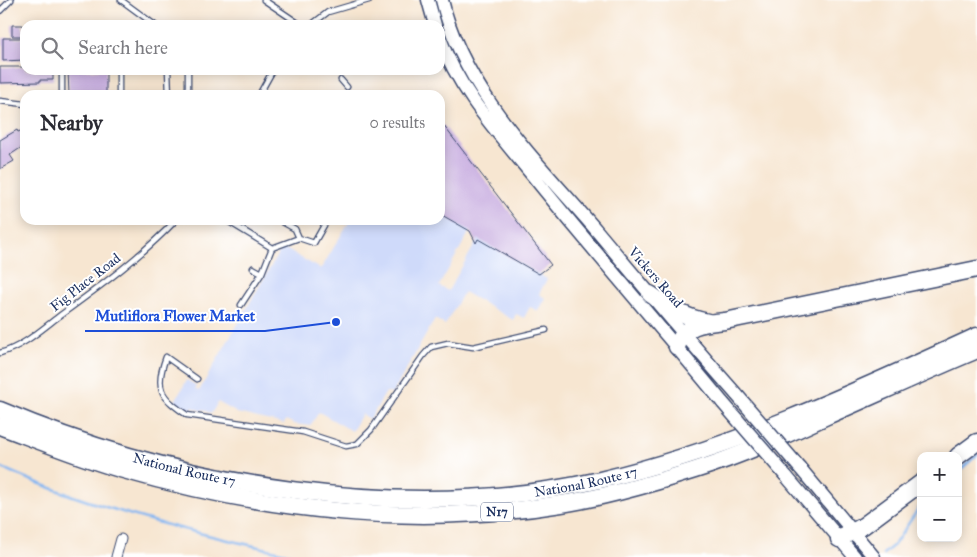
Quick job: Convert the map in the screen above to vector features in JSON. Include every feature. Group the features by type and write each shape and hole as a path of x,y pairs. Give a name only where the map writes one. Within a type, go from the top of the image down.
{"highway":[{"path":"681,340 691,327 709,322 725,321 977,269"},
{"path":"650,294 681,314 709,322"},
{"name":"National Route 17","path":"0,410 58,433 146,461 257,485 362,496 441,498 483,496 531,491 601,479 676,460 824,405 977,336"},
{"name":"N17","path":"0,426 68,452 121,469 218,493 338,511 374,514 419,515 508,511 561,504 600,496 644,486 697,469 762,445 977,350"},
{"path":"962,453 977,442"},
{"path":"845,535 863,526 917,486"}],"main road":[{"path":"428,0 434,20"},
{"name":"Vickers Road","path":"442,0 446,18 456,45 467,66 508,127 650,294 723,402 786,476 845,535 874,557"},
{"name":"Vickers Road","path":"445,49 458,77 499,135 614,276 737,395 800,468 845,535 854,557"}],"street":[{"path":"116,557 121,539"}],"lane":[{"path":"0,11 11,0"},
{"path":"121,0 148,20"},
{"path":"264,0 294,20"},
{"path":"318,20 328,12 369,0"},
{"path":"62,75 62,90"},
{"path":"119,75 119,90"},
{"path":"168,75 169,90"},
{"path":"188,75 188,90"},
{"path":"262,90 270,75"},
{"path":"341,80 347,87"},
{"path":"0,101 20,103"},
{"name":"Fig Place Road","path":"0,353 27,340 99,288 171,225"},
{"path":"234,225 272,248"},
{"path":"288,225 295,229 299,238"},
{"path":"241,305 262,273 272,248 299,238 314,243 324,225"},
{"path":"253,268 262,273"},
{"path":"197,379 166,358 160,382 161,392 171,404 186,415 303,432 346,446 358,444 371,430 431,347 448,343 473,347 546,330"}],"shaded area":[{"path":"445,217 470,231 439,286 448,291 478,239 547,279 539,294 545,298 538,311 530,307 524,318 516,314 513,320 464,292 445,325 435,319 392,394 386,392 370,419 362,414 352,431 319,412 310,426 294,424 286,420 284,424 237,413 218,402 211,414 203,409 201,411 193,407 191,410 175,401 187,380 197,386 195,389 199,391 282,247 321,269 347,225 445,225"}],"building":[{"path":"12,25 20,25 20,36 12,36"},
{"path":"3,38 20,38 20,60 3,61"},
{"path":"0,67 20,67 20,75 53,75 53,80 40,80 40,82 0,83"},
{"path":"68,75 106,75 106,90 69,90"},
{"path":"445,127 551,265 539,274 478,239 476,243 470,231 445,217"},
{"path":"17,130 18,132 20,131 20,148 10,155 14,161 0,169 0,140"}],"waterway":[{"path":"962,468 977,455"},
{"path":"0,467 74,497 112,509 227,540 305,557"},
{"path":"883,554 894,545 917,511"}],"place":[{"name":"Mutliflora Flower Market","path":"336,322"}]}
